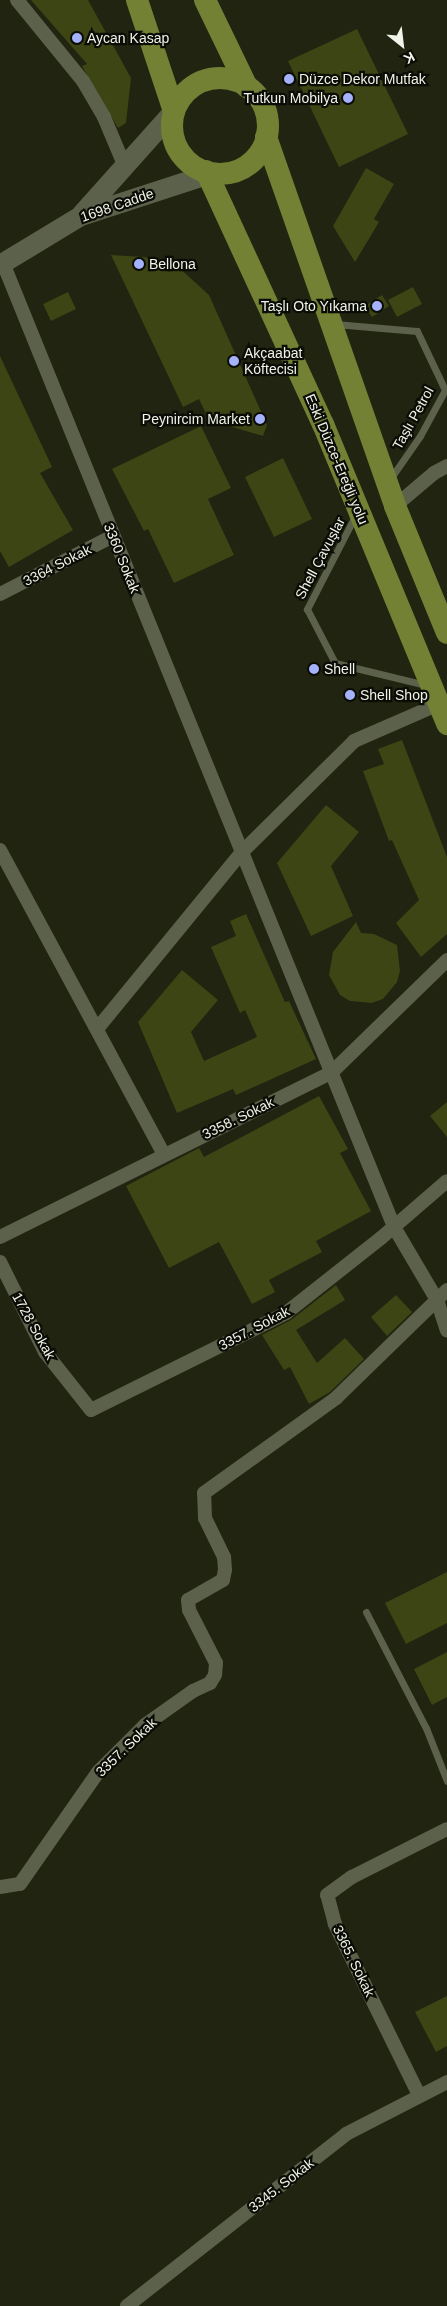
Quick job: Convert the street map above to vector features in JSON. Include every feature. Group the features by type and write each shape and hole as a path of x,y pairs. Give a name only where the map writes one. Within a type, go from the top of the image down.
{"main road":[{"path":"137,0 174,111"},
{"path":"205,0 247,87 261,101 267,115 266,137 257,157 245,167 230,173 209,173 184,158 176,144 172,128 174,111 182,97 194,86 209,79 224,78 247,87"},
{"path":"266,137 395,506 447,633"},
{"name":"Eski Düzce-Ereğli yolu","path":"209,173 359,509 439,705"}],"street":[{"path":"17,0 83,81 104,117 125,167"},
{"path":"81,216 174,111"},
{"name":"1698 Cadde","path":"1,264 81,216 209,173"},
{"name":"3360 Sokak","path":"1,264 394,1227 442,1295 447,1330"},
{"path":"395,506 434,473 447,466"},
{"name":"3364 Sokak","path":"0,594 113,536"},
{"path":"97,1029 241,853 354,741 439,705"},
{"path":"0,850 164,1154"},
{"name":"3358. Sokak","path":"0,1237 164,1154 331,1073 447,960"},
{"name":"3357. Sokak","path":"91,1410 286,1313 394,1227 447,1181"},
{"name":"1728 Sokak","path":"0,1262 45,1352 91,1410"},
{"name":"3357. Sokak","path":"0,1887 20,1884 98,1772 145,1725 193,1691 210,1684 216,1675 216,1663 189,1610 188,1600 223,1580 225,1570 224,1557 205,1518 204,1493 336,1398 442,1295"},
{"name":"3365. Sokak","path":"419,2095 335,1924 327,1895 352,1877 447,1829"},
{"name":"3345. Sokak","path":"128,2306 346,2134 447,2082"}],"lane":[{"name":"Taşlı Petrol","path":"331,324 417,331 445,390 420,436 387,483"},
{"name":"Shell Çavuşlar","path":"359,509 307,609 335,663 439,705"},
{"path":"366,1612 426,1728 447,1781"}],"building":[{"path":"31,0 88,0 131,78 126,123 118,128 82,66 87,64"},
{"name":"Tutkun Mobilya","path":"357,29 408,134 339,167 288,61"},
{"path":"366,168 394,184 374,219 379,222 355,262 333,226"},
{"path":"111,255 144,257 176,265 209,295 267,425 263,436 209,420 199,399 183,407"},
{"path":"413,287 422,304 397,317 388,300"},
{"path":"68,292 76,309 51,321 43,304"},
{"name":"Taşlı Oto Yıkama","path":"382,295 389,306 372,317 365,306"},
{"path":"0,356 52,467 40,473 73,530 9,567 0,551"},
{"path":"201,426 231,488 208,499 234,555 174,583 148,529 144,531 112,469"},
{"path":"283,458 312,519 274,537 245,477"},
{"path":"402,740 447,857 447,934 421,957 396,923 419,900 392,840 389,841 363,771 384,764 378,749"},
{"path":"326,805 359,832 331,866 353,916 311,936 277,863"},
{"path":"246,914 285,1002 289,1001 316,1059 236,1095 233,1089 177,1113 138,1022 182,970 218,1000 191,1032 204,1061 257,1037 245,1010 240,1013 211,947 236,936 230,921"},
{"path":"356,922 361,933 374,934 397,945 400,971 397,982 383,999 372,1003 350,1001 340,995 329,975 333,952"},
{"path":"319,1096 348,1149 340,1153 371,1211 316,1241 322,1252 269,1280 275,1292 252,1304 219,1242 169,1268 126,1186 199,1148 204,1157"},
{"path":"447,1102 447,1137 430,1116"},
{"path":"336,1285 345,1300 296,1330 317,1363 345,1338 364,1359 330,1392 309,1404 290,1367 284,1370 262,1335 291,1320"},
{"path":"396,1295 412,1312 387,1336 371,1317"},
{"path":"447,1572 447,1623 406,1644 385,1603"},
{"path":"447,1652 447,1697 432,1705 414,1669"},
{"path":"447,1996 447,2046 436,2052 415,2012"}],"place":[{"name":"Aycan Kasap","path":"77,38"},
{"name":"Düzce Dekor Mutfak","path":"289,79"},
{"name":"Tutkun Mobilya","path":"348,98"},
{"name":"Bellona","path":"139,264"},
{"name":"Taşlı Oto Yıkama","path":"377,306"},
{"name":"Akçaabat Köftecisi","path":"234,361"},
{"name":"Peynircim Market","path":"260,419"},
{"name":"Shell","path":"314,669"},
{"name":"Shell Shop","path":"350,695"}]}
